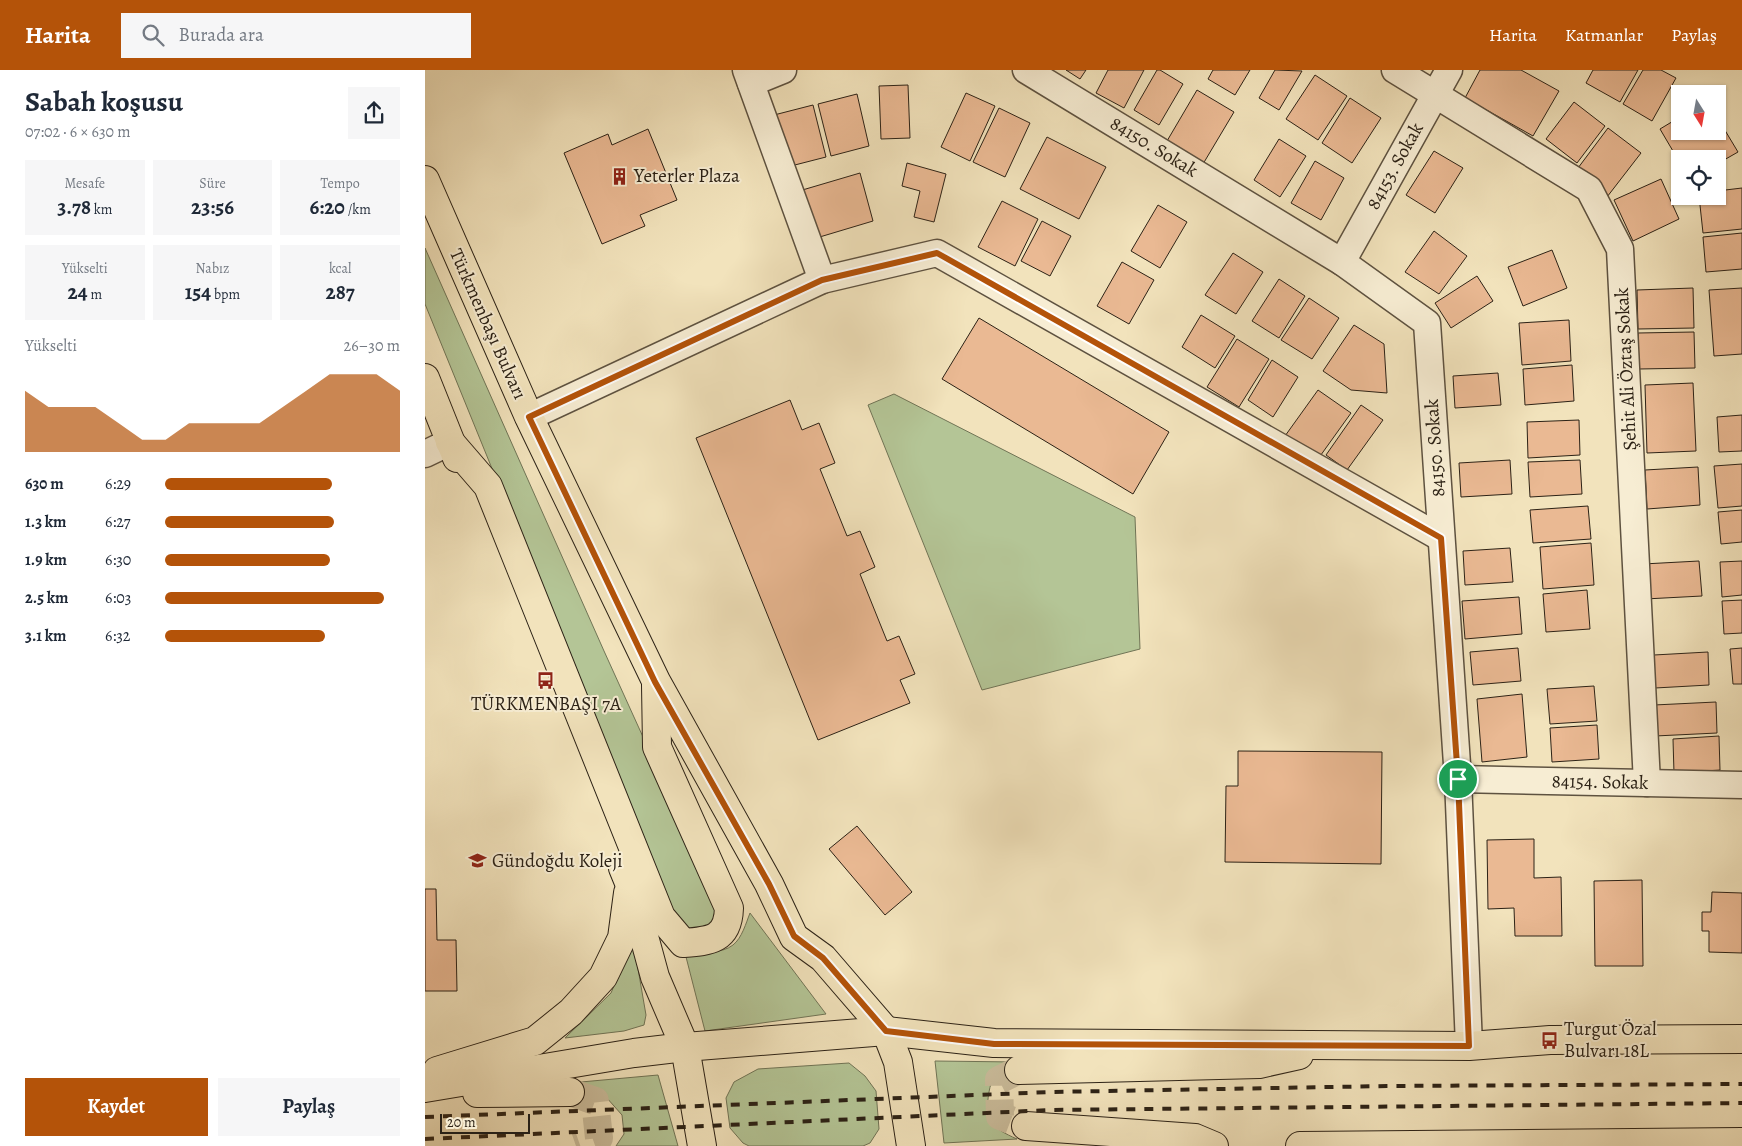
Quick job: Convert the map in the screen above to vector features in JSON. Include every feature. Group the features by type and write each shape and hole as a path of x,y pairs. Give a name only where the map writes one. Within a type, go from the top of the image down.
{"main road":[{"name":"Türkmenbaşı Bulvarı","path":"425,180 529,417 655,682 769,884 794,936 823,958 886,1031 898,1062 911,1146"},
{"path":"425,378 542,672 630,885 655,977 685,1047 702,1146"},
{"path":"450,442 487,486 661,917 683,943 705,942 722,934 729,921 729,908 657,747 655,682"},
{"path":"425,1075 535,1041 571,1012 603,977 622,938 630,885"},
{"path":"425,1088 634,1053 685,1047 886,1031 994,1044 1469,1046 1550,1040 1742,1039"},
{"path":"1019,1070 1259,1064 1345,1044"},
{"path":"425,1094 571,1092"},
{"path":"1027,1126 1195,1138 1214,1146"},
{"path":"1300,1146 1742,1142"}],"street":[{"path":"783,70 749,77 822,280"},
{"name":"84150. Sokak","path":"1026,70 1343,262 1427,323 1458,779 1469,1046"},
{"name":"Şehit Ali Öztaş Sokak","path":"1395,70 1589,189 1620,249 1647,783"},
{"name":"84153. Sokak","path":"1343,262 1449,70"},
{"path":"529,417 822,280 937,253 1441,538"},
{"path":"425,454 450,442"},
{"name":"84154. Sokak","path":"1458,779 1742,785"}],"green space":[{"path":"425,248 717,900 718,915 709,930 686,934 675,918 425,304"},
{"path":"894,394 1135,517 1140,649 982,690 868,405"},
{"path":"750,913 826,1014 705,1031 685,953 723,950 733,945 739,938"},
{"path":"633,940 646,1015 644,1025 624,1031 565,1038 611,993"},
{"path":"935,1061 1016,1062 1000,1071 993,1078 989,1092 988,1110 989,1117 996,1127 1017,1139 944,1143"},
{"path":"849,1063 865,1076 876,1091 879,1129 870,1143 863,1146 749,1146 743,1143 730,1128 726,1098 734,1082 758,1069"},
{"path":"658,1075 678,1146 616,1146 624,1134 622,1115 606,1097 581,1082"}],"building":[{"path":"1066,70 1086,70 1080,79"},
{"path":"1108,70 1144,70 1124,108 1096,93"},
{"path":"1157,70 1183,84 1159,125 1134,110"},
{"path":"1213,70 1250,70 1235,95 1208,79"},
{"path":"1275,70 1302,71 1279,110 1259,98"},
{"path":"1480,70 1521,70 1559,91 1533,136 1465,98"},
{"path":"1593,70 1638,70 1620,102 1586,83"},
{"path":"1643,70 1661,70 1676,78 1652,121 1623,104"},
{"path":"1315,75 1347,96 1318,140 1286,119"},
{"path":"908,85 910,138 881,139 879,86"},
{"path":"1197,90 1234,112 1203,164 1167,141"},
{"path":"966,93 995,106 970,161 941,147"},
{"path":"857,94 869,146 831,156 818,104"},
{"path":"1350,98 1381,118 1352,163 1322,143"},
{"path":"1574,102 1605,126 1577,163 1546,139"},
{"path":"813,105 826,157 787,167 774,115"},
{"path":"999,108 1030,123 1005,177 973,162"},
{"path":"1671,122 1671,140 1726,140 1726,132 1738,152 1726,159 1726,150 1672,150 1660,129"},
{"path":"1608,128 1641,153 1607,197 1575,172"},
{"name":"Yeterler Plaza","path":"648,129 677,200 640,215 645,226 602,244 564,153 608,134 612,145"},
{"path":"1047,137 1106,167 1079,219 1020,189"},
{"path":"1279,139 1306,156 1280,197 1254,180"},
{"path":"1434,151 1463,168 1435,213 1406,195"},
{"path":"1315,161 1344,178 1321,220 1291,203"},
{"path":"907,163 946,174 934,222 914,217 920,191 902,186"},
{"path":"860,173 873,221 813,239 799,191"},
{"path":"1661,179 1671,205 1679,219 1633,241 1614,200"},
{"path":"1742,188 1742,229 1703,233 1700,205 1726,205 1726,190"},
{"path":"1002,201 1038,219 1015,266 978,247"},
{"path":"1158,205 1187,222 1160,268 1131,251"},
{"path":"1042,221 1071,236 1050,276 1021,261"},
{"path":"1434,231 1467,256 1439,294 1405,272"},
{"path":"1742,233 1742,269 1706,272 1703,237"},
{"path":"1552,250 1567,288 1523,306 1508,267"},
{"path":"1233,253 1263,272 1236,314 1205,295"},
{"path":"1122,262 1154,280 1129,324 1097,306"},
{"path":"1477,276 1493,301 1451,328 1435,303"},
{"path":"1279,279 1305,296 1279,338 1252,321"},
{"path":"1693,288 1694,328 1638,329 1637,290"},
{"path":"1742,288 1742,354 1714,356 1709,290"},
{"path":"1309,298 1339,318 1312,359 1281,340"},
{"path":"1201,315 1235,336 1215,368 1182,347"},
{"path":"979,318 1169,432 1133,494 942,379"},
{"path":"1569,320 1571,361 1522,365 1519,323"},
{"path":"1354,325 1384,344 1387,393 1351,390 1323,371"},
{"path":"1694,332 1695,368 1639,369 1638,333"},
{"path":"1237,339 1269,359 1239,407 1207,387"},
{"path":"1272,360 1298,377 1273,417 1248,400"},
{"path":"1572,365 1574,401 1525,405 1523,369"},
{"path":"1498,373 1501,405 1455,408 1453,376"},
{"path":"1693,383 1696,451 1647,453 1645,385"},
{"path":"1318,390 1351,413 1318,459 1285,436"},
{"path":"790,400 802,430 819,423 835,463 820,469 847,536 860,531 875,567 860,574 887,641 899,636 915,674 900,680 910,703 818,740 696,438"},
{"path":"1361,405 1383,420 1347,470 1326,455"},
{"path":"1742,415 1742,451 1719,452 1717,417"},
{"path":"1579,420 1580,455 1528,458 1527,422"},
{"path":"1510,460 1512,494 1461,497 1459,463"},
{"path":"1580,460 1582,494 1530,497 1528,462"},
{"path":"1742,464 1742,506 1718,508 1714,466"},
{"path":"1698,467 1700,505 1647,509 1645,470"},
{"path":"1588,506 1591,539 1533,543 1530,510"},
{"path":"1742,510 1742,542 1721,544 1718,512"},
{"path":"1591,543 1594,585 1543,589 1540,547"},
{"path":"1510,548 1513,582 1465,585 1463,551"},
{"path":"1699,561 1702,596 1645,599 1643,564"},
{"path":"1742,561 1742,595 1722,597 1720,562"},
{"path":"1587,590 1590,629 1546,632 1543,594"},
{"path":"1519,597 1522,634 1465,639 1462,601"},
{"path":"1742,600 1742,633 1724,634 1722,601"},
{"path":"1518,648 1521,681 1473,685 1470,652"},
{"path":"1742,648 1742,684 1733,684 1730,649"},
{"path":"1708,652 1709,685 1655,688 1654,655"},
{"path":"1594,686 1597,721 1550,724 1547,689"},
{"path":"1522,694 1527,757 1482,762 1477,699"},
{"path":"1716,702 1717,733 1655,736 1654,705"},
{"path":"1597,725 1599,759 1552,762 1550,728"},
{"path":"1719,736 1720,770 1674,773 1673,739"},
{"path":"1238,751 1382,752 1381,864 1225,862 1226,786 1238,786"},
{"path":"857,826 912,892 885,915 829,849"},
{"path":"1534,839 1534,878 1561,877 1562,936 1515,936 1514,908 1488,909 1487,840"},
{"path":"1642,880 1643,966 1595,966 1594,881"},
{"path":"425,889 436,889 437,940 456,940 457,991 425,991"},
{"path":"1712,892 1742,893 1742,953 1709,952 1709,931 1702,931 1702,912 1711,912"}],"tunnel":[{"path":"1019,1070 999,1080 1000,1116 1026,1126"},
{"path":"570,1092 595,1101 599,1138 576,1146"}],"railway":[{"path":"425,1117 1051,1092 1387,1086 1742,1084"},
{"path":"425,1139 1050,1110 1742,1103"}],"place":[{"name":"Yeterler Plaza","path":"620,176"},
{"name":"TÜRKMENBAŞI 7A","path":"546,681"},
{"name":"Gündoğdu Koleji","path":"478,861"},
{"name":"Turgut Özal Bulvarı 18L","path":"1550,1040"}],"route":[{"path":"937,253 1441,538 1458,779 1469,1046 994,1044 886,1031 823,958 794,936 769,884 655,682 529,417 822,280 937,253"}]}
